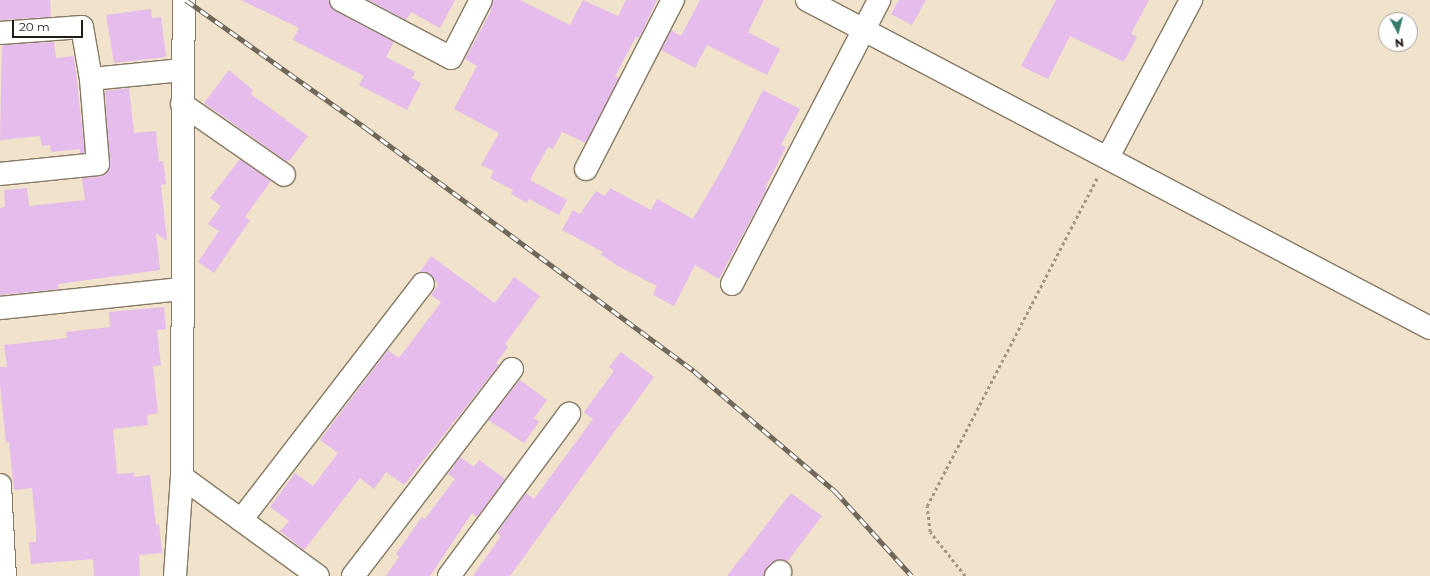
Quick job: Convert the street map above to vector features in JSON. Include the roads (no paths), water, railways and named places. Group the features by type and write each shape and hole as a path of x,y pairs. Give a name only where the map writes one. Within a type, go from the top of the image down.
{"street":[{"path":"174,576 182,477 182,70 184,0"},
{"path":"341,0 450,58 481,0"},
{"path":"586,168 673,0"},
{"path":"807,0 864,32 1108,157 1430,328"},
{"path":"732,284 880,0"},
{"path":"1108,157 1191,0"},
{"path":"0,33 82,27 91,78 98,164 0,174"},
{"path":"91,78 182,70"},
{"path":"182,104 284,175"},
{"path":"240,520 423,284"},
{"path":"0,308 182,289"},
{"path":"353,576 512,369"},
{"path":"449,576 568,414"},
{"path":"182,477 318,576"},
{"path":"0,485 4,576"}],"railway":[{"path":"186,0 366,128 694,371 836,492 912,576"}]}
